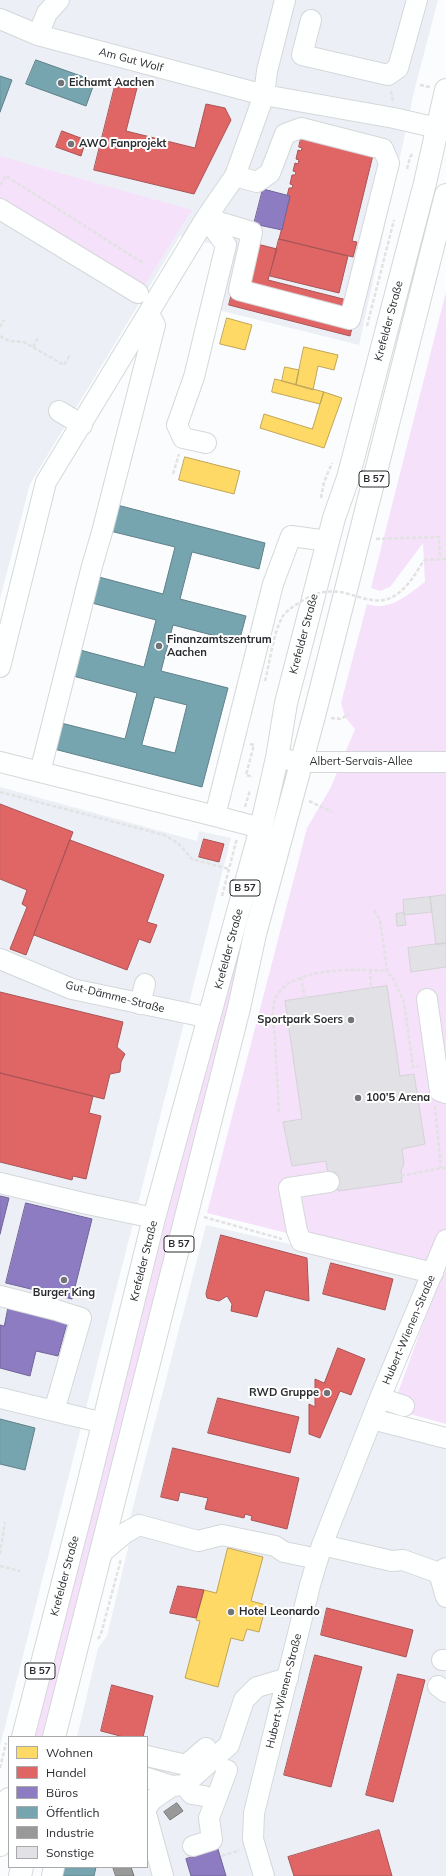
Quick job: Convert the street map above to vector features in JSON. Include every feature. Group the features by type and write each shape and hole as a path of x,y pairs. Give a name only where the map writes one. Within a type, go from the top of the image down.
{"main road":[{"name":"Krefelder Straße","path":"23,1736 104,1423 154,1218 210,1018 251,826 277,758 286,703 334,518 348,478 425,183 442,129 446,90"},
{"name":"Krefelder Straße","path":"54,1736 291,796 359,539 446,195"},
{"path":"0,1845 8,1803"}],"street":[{"path":"38,35 47,13 59,0"},
{"path":"0,667 46,482 82,425 206,218 234,176 264,95 267,71 285,0"},
{"path":"311,20 302,55 388,75 398,68 417,0"},
{"name":"Am Gut Wolf","path":"0,19 38,35 264,95 394,118 442,129"},
{"path":"206,218 252,232 239,290 350,319 389,163 383,149 301,128 285,134 270,173 258,182 234,176"},
{"path":"0,209 138,293"},
{"path":"206,218 226,245 194,377 177,425 183,438 206,443"},
{"path":"40,772 92,566 156,325 149,314"},
{"path":"59,411 82,425"},
{"path":"215,816 273,584 290,536 328,541"},
{"name":"Albert-Servais-Allee","path":"277,758 301,762 446,762"},
{"path":"0,762 251,826"},
{"name":"Gut-Dämme-Straße","path":"0,959 72,989 210,1018"},
{"path":"140,1004 145,984"},
{"path":"427,999 436,1064 443,1092"},
{"path":"329,1182 289,1188 297,1231 302,1241 433,1273"},
{"path":"0,1183 154,1218"},
{"name":"Hubert-Wienen-Straße","path":"264,1876 254,1839 254,1813 310,1585 320,1552 380,1398 446,1240"},
{"path":"0,1296 81,1318 59,1413"},
{"path":"0,1398 104,1423"},
{"path":"380,1398 404,1406"},
{"path":"372,1419 446,1438"},
{"path":"100,1554 125,1533 139,1525 198,1541 222,1535 275,1546 284,1552 320,1552 392,1561 403,1560 442,1570 446,1598"},
{"path":"148,1806 152,1800 178,1786 229,1745 244,1700 257,1688 288,1678"},
{"path":"148,1756 186,1765 238,1720"},
{"path":"193,1846 212,1840 210,1818 227,1770"},
{"path":"148,1778 178,1786 192,1794 204,1796"},
{"path":"148,1824 164,1876"}],"path":[{"path":"391,88 393,98"},
{"path":"406,172 410,157"},
{"path":"0,185 6,176 143,263"},
{"path":"366,332 394,218"},
{"path":"0,327 4,320"},
{"path":"0,336 9,342 24,342 64,365 70,354"},
{"path":"33,347 38,338"},
{"path":"173,474 183,438"},
{"path":"319,503 324,482 334,456"},
{"path":"359,539 439,537 440,559"},
{"path":"263,688 278,631 284,616 294,605 324,591 383,600 392,597 408,584 424,560 446,559"},
{"path":"294,608 296,600"},
{"path":"341,719 349,714"},
{"path":"222,897 228,869 251,826 255,770"},
{"path":"0,792 164,835 178,843 192,859 228,869"},
{"path":"291,796 314,802 332,812"},
{"path":"374,910 380,920 387,971 394,980 404,1002 412,1067 436,1064"},
{"path":"279,1112 273,1017 275,999 286,983 301,977 344,969 387,971"},
{"path":"370,970 371,989"},
{"path":"301,977 305,998"},
{"path":"441,1168 434,1102 443,1092"},
{"path":"401,1176 446,1168"},
{"path":"202,1217 293,1243 302,1241"},
{"path":"0,1554 5,1522"},
{"path":"0,1566 20,1571"},
{"path":"222,1856 229,1854"}],"shaded area":[{"path":"0,0 438,0 415,88 359,345 206,307 221,246 180,236 30,484 0,599"},
{"path":"0,156 192,210 142,289 0,200"},
{"name":"Sportpark Soers","path":"446,292 446,1424 392,1409 442,1272 207,1213 307,828 331,787 355,729 345,717 341,703 367,604 383,606 391,604 405,597 425,582 423,543 390,587 380,591 371,588"},
{"path":"0,787 197,841 199,831 231,838 0,1746"},
{"path":"276,796 283,797 44,1736 35,1736 204,1070 218,1028"},
{"path":"206,1225 422,1274 368,1416 446,1433 446,1876 43,1876 45,1868 148,1868 148,1736 77,1736 98,1648 107,1636 129,1544 129,1522"}],"building: Wohnen":[{"path":"227,318 252,325 245,350 220,344"},
{"path":"304,347 338,355 334,370 318,366 313,390 296,385"},
{"path":"285,367 299,370 296,385 282,381"},
{"path":"275,379 324,392 320,404 272,392"},
{"path":"324,392 342,398 324,448 260,428 264,414 312,429"},
{"path":"185,457 240,471 234,494 179,480"},
{"name":"Hotel Leonardo","path":"228,1548 263,1557 251,1601 266,1605 259,1632 247,1629 243,1641 231,1638 218,1687 185,1678 200,1621 196,1620 204,1590 216,1593"}],"building: Handel":[{"path":"116,82 137,88 126,131 195,148 206,104 225,108 231,120 194,194 94,170"},
{"name":"AWO Fanprojekt","path":"62,131 86,140 81,156 56,147"},
{"path":"302,134 374,151 352,241 357,242 353,257 279,239 290,196 287,196 289,188 292,188 293,185 290,184 292,175 295,175 296,172 293,171 295,163 298,164 299,160 296,159 298,150 301,151 302,148 299,147"},
{"path":"279,239 348,256 339,293 270,276"},
{"path":"245,241 277,249 268,280 351,301 367,267 350,336 229,305"},
{"path":"0,804 73,832 26,955 10,949 27,907 22,904 27,890 0,879"},
{"path":"204,839 224,844 219,862 199,857"},
{"path":"70,840 164,875 147,922 157,925 150,943 139,939 127,970 34,935"},
{"path":"0,992 123,1022 117,1047 125,1054 121,1062 120,1072 110,1074 104,1099 0,1073"},
{"path":"0,1073 93,1096 89,1113 101,1116 86,1179 73,1176 72,1180 0,1162"},
{"path":"221,1235 307,1258 309,1301 265,1290 257,1317 231,1311 232,1304 227,1296 219,1301 207,1298 206,1294"},
{"path":"331,1263 393,1279 385,1310 323,1294"},
{"name":"RWD Gruppe","path":"338,1348 365,1359 351,1395 340,1391 320,1438 309,1434 309,1404 315,1407 315,1379 324,1383"},
{"path":"218,1398 299,1417 290,1453 208,1433"},
{"path":"173,1448 299,1478 287,1529 251,1520 252,1516 245,1514 244,1518 205,1509 208,1498 180,1492 178,1501 161,1497"},
{"path":"178,1586 204,1590 196,1618 170,1613"},
{"path":"327,1608 413,1630 406,1657 321,1635"},
{"path":"315,1655 362,1667 331,1787 284,1775"},
{"path":"398,1674 425,1680 393,1802 366,1795"},
{"path":"112,1685 153,1696 143,1736 120,1736 101,1731"},
{"path":"379,1830 392,1876 294,1876 288,1857"}],"building: Büros":[{"path":"263,189 290,196 282,230 254,224"},
{"path":"0,1196 9,1198 0,1234"},
{"path":"26,1203 92,1219 72,1299 6,1283"},
{"path":"8,1309 67,1323 58,1356 36,1351 30,1376 0,1368 0,1325 4,1326"},
{"path":"218,1849 226,1876 191,1876 186,1859"}],"building: Öffentlich":[{"name":"Eichamt Aachen","path":"36,60 95,81 86,106 26,84"},
{"path":"0,76 12,80 0,112"},
{"name":"Finanzamtszentrum Aachen","path":"117,505 265,543 259,569 192,552 180,599 246,616 239,642 173,625 161,671 228,688 202,787 54,749 61,723 125,739 137,693 73,676 80,650 144,667 156,620 92,603 99,577 163,594 175,547 110,531","holes":["155,697 187,705 175,753 142,745"]},
{"path":"0,1419 35,1428 25,1470 0,1464"},
{"path":"64,1868 96,1868 94,1876 61,1876"}],"building: Industrie":[{"path":"177,1803 183,1811 170,1820 164,1812"},
{"path":"113,1868 131,1868 134,1876 116,1876"}],"building: Sonstige":[{"path":"446,895 446,943 436,945 430,897"},
{"path":"430,897 432,912 404,915 403,900"},
{"path":"404,913 406,925 397,926 396,914"},
{"path":"446,943 446,967 411,972 408,948"},
{"name":"100’5 Arena","path":"387,986 400,1076 414,1074 425,1144 402,1149 404,1164 401,1170 402,1182 338,1191 335,1172 328,1173 326,1161 292,1166 283,1122 302,1119 285,1001"}],"place":[{"name":"Eichamt Aachen","path":"61,83"},
{"name":"AWO Fanprojekt","path":"71,144"},
{"name":"Finanzamtszentrum Aachen","path":"159,646"},
{"name":"Sportpark Soers","path":"351,1020"},
{"name":"100’5 Arena","path":"358,1098"},
{"name":"Burger King","path":"64,1280"},
{"name":"RWD Gruppe","path":"327,1393"},
{"name":"Hotel Leonardo","path":"231,1612"}]}
